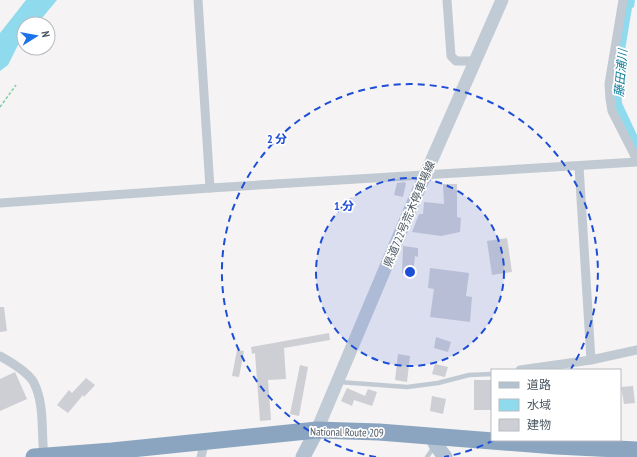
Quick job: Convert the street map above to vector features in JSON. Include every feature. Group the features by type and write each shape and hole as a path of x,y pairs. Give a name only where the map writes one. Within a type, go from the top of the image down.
{"highway":[{"name":"National Route 209","path":"41,457 112,451 203,449 317,430 379,432 435,449 637,450"}],"main road":[{"name":"県道722号荒木停車場線","path":"317,430 502,0"},
{"path":"303,457 317,430"}],"street":[{"path":"198,0 210,188"},
{"path":"447,0 451,56 456,61 476,61"},
{"path":"0,203 637,161 612,111 610,99 609,84 623,0"},
{"path":"579,166 591,360"},
{"path":"527,369 591,360 637,350"},
{"path":"0,356 14,363 34,382 40,403 41,457"}],"lane":[{"path":"337,382 407,387 438,383 469,375 491,374"}],"path":[{"path":"0,107 16,85"}],"water":[{"path":"26,0 57,0 44,16 16,16 16,49 8,65 0,71 0,33"},
{"name":"藤田浦川","path":"626,0 635,0 634,7 632,8 622,68 624,68 621,86 622,103 637,135 637,153 616,110 612,85"}],"building":[{"path":"397,183 406,183 403,197 394,195"},
{"path":"443,184 457,184 457,217 461,218 460,232 441,236 412,232 419,214 423,214 424,202 444,204"},
{"path":"507,238 512,272 492,275 487,241"},
{"path":"403,246 418,248 418,257 415,256 413,274 402,273"},
{"path":"430,268 469,273 466,296 472,297 470,322 430,317 434,289 428,288"},
{"path":"0,307 4,307 7,331 0,332"},
{"path":"329,333 330,340 284,348 286,379 268,380 271,420 260,421 255,353 252,354 251,347"},
{"path":"436,337 451,342 448,352 434,348"},
{"path":"237,350 244,351 239,377 232,376"},
{"path":"398,354 410,356 407,382 395,380"},
{"path":"435,364 448,367 445,377 432,374"},
{"path":"300,365 308,367 299,416 290,414"},
{"path":"15,372 27,399 0,411 0,379"},
{"path":"86,378 95,385 84,397 83,395 68,413 57,405 69,390 72,393"},
{"path":"474,380 491,380 491,410 474,410"},
{"path":"633,386 635,403 624,404 621,387"},
{"path":"347,388 365,396 368,389 377,392 372,406 354,400 352,406 341,401"},
{"path":"432,396 446,399 443,414 430,411"}]}
